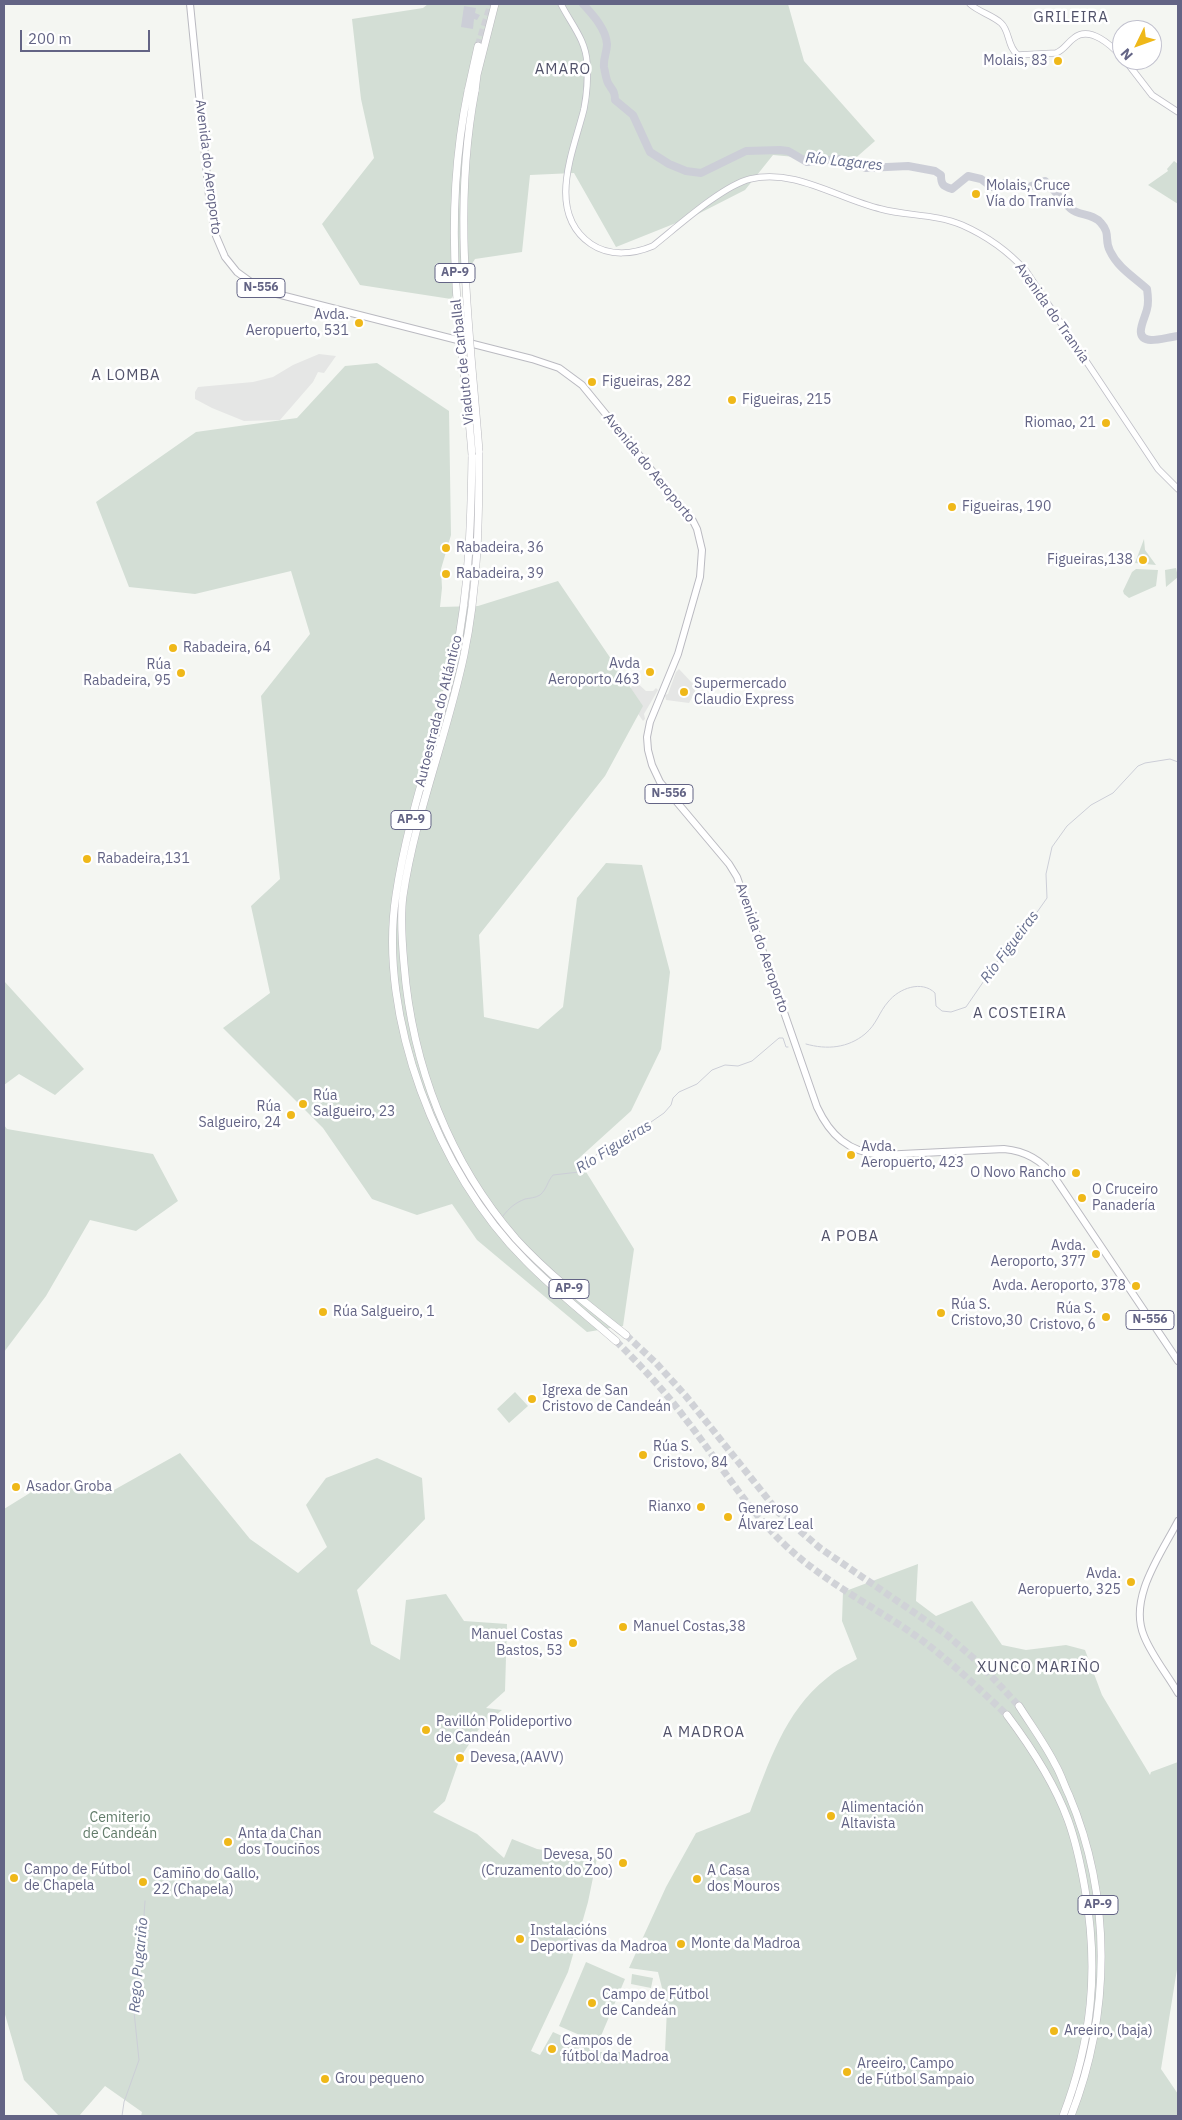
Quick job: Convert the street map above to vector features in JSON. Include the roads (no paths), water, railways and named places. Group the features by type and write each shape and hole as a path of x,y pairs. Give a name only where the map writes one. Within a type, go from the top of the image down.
{"highway":[{"name":"AP-9","path":"471,91 477,75 495,4"},
{"name":"AP-9","path":"471,91 478,46"},
{"name":"Viaduto de Carballal","path":"471,91 462,220 464,284 476,453"},
{"name":"Autoestrada do Atlántico","path":"476,453 479,531 474,592 464,654 447,727 422,808 410,855 403,898 402,925 407,1001 419,1059 432,1097 448,1135 468,1173 524,1260 616,1341"},
{"name":"Autoestrada do Atlántico","path":"476,453 471,533 465,591 455,656 403,853 395,897 392,942 397,1002 412,1062 426,1105 441,1139 462,1178 513,1241 626,1335"},
{"name":"AP-9","path":"1019,1706 1056,1765 1077,1814 1092,1866 1100,1921 1101,1985 1094,2035 1080,2094 1071,2116"},
{"name":"AP-9","path":"1007,1715 1044,1771 1068,1820 1082,1868 1091,1923 1093,1984 1087,2034 1072,2091 1062,2116"}],"main road":[{"name":"Avenida do Aeroporto","path":"190,4 211,214 222,251 237,272 255,285 273,293 532,359 559,368 582,384 693,520 702,550 700,577 678,654 650,722 648,737 650,759 654,771 664,787 729,864 737,877 817,1107 830,1130 847,1145 867,1153 891,1154 1004,1149 1021,1151 1037,1159 1055,1178 1178,1362"},
{"name":"Avenida do Tranvia","path":"561,4 580,35 586,52 586,94 584,108 569,159 567,196 572,222 579,234 589,243 610,252 642,250 654,246 731,187 759,178 784,179 814,185 883,210 949,220 962,225 1004,250 1026,272 1158,469 1178,489"},
{"path":"970,4 1000,22 1006,31 1011,48 1018,55 1056,53 1061,51 1076,36 1085,34 1105,41 1112,47"},
{"path":"1133,70 1152,95 1178,112"},
{"path":"1178,1521 1144,1588 1139,1610 1144,1636 1178,1693"}],"waterway":[{"name":"Río Lagares","path":"583,4 598,22 606,38 607,47 604,67 615,100 633,115 650,152 669,164 686,171 701,173 746,151 780,150 788,151 807,162 839,159 866,168 908,166 935,171 941,175 943,185 952,189 968,176 981,179 992,187 1005,183 1029,187 1045,181 1071,209 1094,218 1101,223 1106,230 1108,247 1113,257 1147,289 1148,304 1141,328 1142,336 1145,339 1151,340 1178,336"},
{"name":"Río Figueiras","path":"806,1044 829,1047 844,1045 858,1039 872,1026 893,997 911,987 917,986 930,989 935,993 936,1006 942,1011 951,1012 966,1007 1001,956 1014,945 1047,898 1046,874 1052,847 1067,826 1091,805 1113,793 1138,766 1170,759 1178,762"},
{"name":"Río Figueiras","path":"503,1216 518,1202 540,1195 553,1175 579,1172 585,1169 592,1158 603,1150 626,1137 643,1132 651,1122 664,1113 679,1092 697,1084 712,1070 725,1065 738,1066 752,1061 779,1038 783,1038 786,1047 788,1047"},
{"name":"Rego Pugariño","path":"122,2116 124,2102 139,2060 133,2002 140,1977 145,1901"}],"tunnel":[{"path":"478,46 491,4"},
{"path":"626,1335 656,1363 685,1395 779,1513 820,1548 947,1635 979,1663 1019,1706"},
{"path":"616,1341 668,1397 744,1499 785,1545 827,1579 931,1647 1007,1715"}],"place":[{"name":"Molais, 83","path":"1058,61"},
{"name":"Molais, Cruce Vía do Tranvía","path":"976,194"},
{"name":"Avda. Aeropuerto, 531","path":"359,323"},
{"name":"Figueiras, 282","path":"592,382"},
{"name":"Figueiras, 215","path":"732,400"},
{"name":"Riomao, 21","path":"1106,423"},
{"name":"Figueiras, 190","path":"952,507"},
{"name":"Rabadeira, 36","path":"446,548"},
{"name":"Figueiras,138","path":"1143,560"},
{"name":"Rabadeira, 39","path":"446,574"},
{"name":"Rabadeira, 64","path":"173,648"},
{"name":"Avda Aeroporto 463","path":"650,672"},
{"name":"Rúa Rabadeira, 95","path":"181,673"},
{"name":"Supermercado Claudio Express","path":"684,692"},
{"name":"Rabadeira,131","path":"87,859"},
{"name":"Rúa Salgueiro, 23","path":"303,1104"},
{"name":"Rúa Salgueiro, 24","path":"291,1115"},
{"name":"Avda. Aeropuerto, 423","path":"851,1155"},
{"name":"O Novo Rancho","path":"1076,1173"},
{"name":"O Cruceiro Panadería","path":"1082,1198"},
{"name":"Avda. Aeroporto, 377","path":"1096,1254"},
{"name":"Avda. Aeroporto, 378","path":"1136,1286"},
{"name":"Rúa Salgueiro, 1","path":"323,1312"},
{"name":"Rúa S. Cristovo,30","path":"941,1313"},
{"name":"Rúa S. Cristovo, 6","path":"1106,1317"},
{"name":"Igrexa de San Cristovo de Candeán","path":"532,1399"},
{"name":"Rúa S. Cristovo, 84","path":"643,1455"},
{"name":"Asador Groba","path":"16,1487"},
{"name":"Rianxo","path":"701,1507"},
{"name":"Generoso Álvarez Leal","path":"728,1517"},
{"name":"Avda. Aeropuerto, 325","path":"1131,1582"},
{"name":"Manuel Costas,38","path":"623,1627"},
{"name":"Manuel Costas Bastos, 53","path":"573,1643"},
{"name":"Pavillón Polideportivo de Candeán","path":"426,1730"},
{"name":"Devesa,(AAVV)","path":"460,1758"},
{"name":"Alimentación Altavista","path":"831,1816"},
{"name":"Anta da Chan dos Touciños","path":"228,1842"},
{"name":"Devesa, 50 (Cruzamento do Zoo)","path":"623,1863"},
{"name":"Campo de Fútbol de Chapela","path":"14,1878"},
{"name":"A Casa dos Mouros","path":"697,1879"},
{"name":"Camiño do Gallo, 22 (Chapela)","path":"143,1882"},
{"name":"Instalacións Deportivas da Madroa","path":"520,1939"},
{"name":"Monte da Madroa","path":"681,1944"},
{"name":"Campo de Fútbol de Candeán","path":"592,2003"},
{"name":"Areeiro, (baja)","path":"1054,2031"},
{"name":"Campos de fútbol da Madroa","path":"552,2049"},
{"name":"Areeiro, Campo de Fútbol Sampaio","path":"847,2072"},
{"name":"Grou pequeno","path":"325,2079"}],"district":[{"name":"GRILEIRA","path":"1071,18"},
{"name":"AMARO","path":"563,70"},
{"name":"A LOMBA","path":"126,376"},
{"name":"A COSTEIRA","path":"1020,1014"},
{"name":"A POBA","path":"850,1237"},
{"name":"XUNCO MARIÑO","path":"1039,1668"},
{"name":"A MADROA","path":"704,1733"}],"park label":[{"name":"Cemiterio de Candeán","path":"120,1826"}]}
